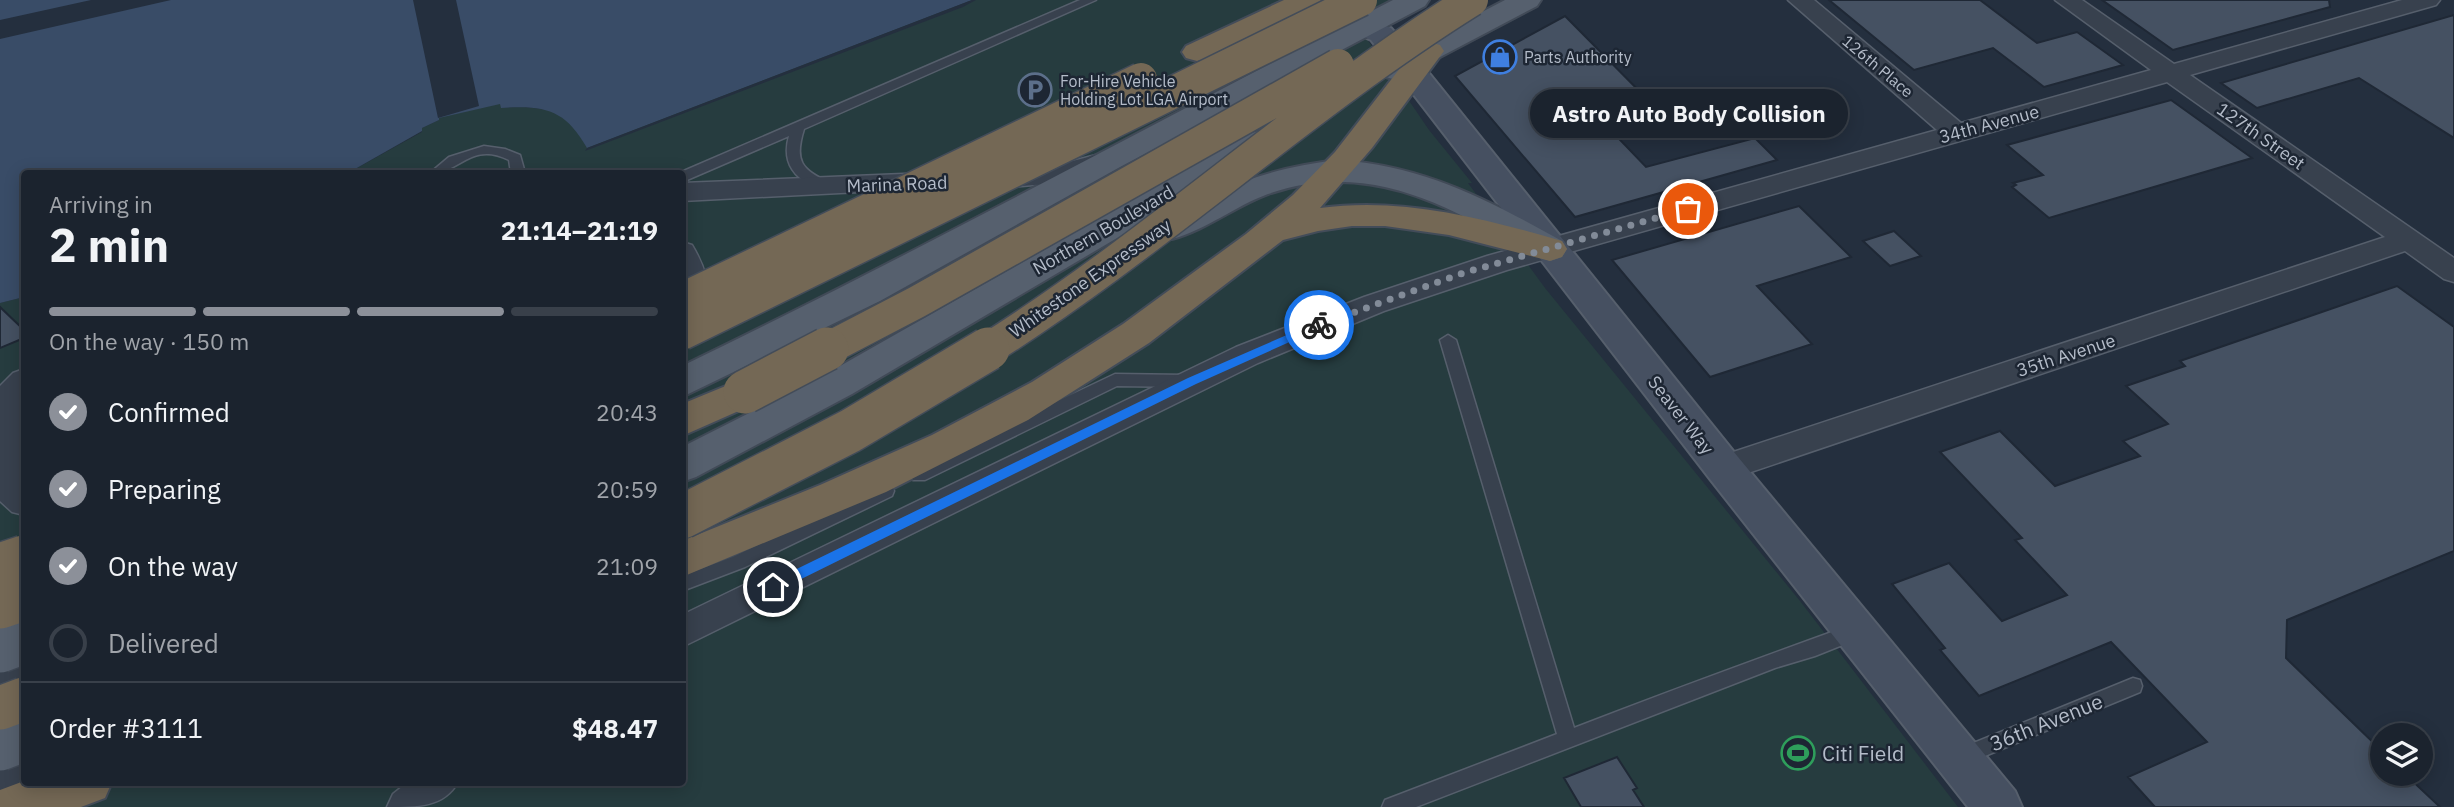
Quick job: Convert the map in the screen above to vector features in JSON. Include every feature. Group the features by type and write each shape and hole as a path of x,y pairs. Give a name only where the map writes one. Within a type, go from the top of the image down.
{"highway":[{"path":"1196,52 1295,0"},
{"path":"686,297 1307,0"},
{"path":"686,419 879,323 1298,87 1471,0"},
{"name":"Whitestone Expressway","path":"686,514 855,428 1012,334 1146,240 1328,96 1471,0"},
{"path":"686,331 1362,13"},
{"path":"686,558 839,495 971,433 1067,379 1175,306 1306,202 1335,171 1416,62"},
{"path":"1264,237 1327,216 1375,213 1430,219 1550,249"},
{"path":"0,607 19,570"},
{"path":"0,694 21,686"},
{"path":"0,708 21,700"},
{"path":"0,806 52,786"},
{"path":"16,807 76,786"}],"main road":[{"path":"686,381 877,287 1109,160 1362,13 1415,0"},
{"name":"Northern Boulevard","path":"686,465 839,384 1207,170 1416,62 1528,0"},
{"name":"Seaver Way","path":"1362,13 1381,34 1416,62 1550,249 1998,807"},
{"path":"686,465 1000,317 1243,192 1279,179 1335,171 1377,173 1427,184 1463,200 1550,249"},
{"path":"0,650 21,643"},
{"path":"0,749 21,741"}],"street":[{"name":"126th Place","path":"1800,0 1956,133"},
{"name":"127th Street","path":"2067,0 2454,272"},
{"path":"2339,0 2368,17"},
{"name":"34th Avenue","path":"686,630 1192,381 1269,345 1353,312 1449,278 2428,0"},
{"name":"Marina Road","path":"686,192 1038,176 1074,171 1109,160"},
{"name":"35th Avenue","path":"1724,468 2409,240"},
{"path":"686,261 694,280 695,292 691,315 686,325"},
{"path":"0,377 21,370"},
{"path":"21,384 7,398 3,485 21,500"},
{"path":"0,785 19,570"},
{"path":"407,807 434,786"}],"lane":[{"path":"686,175 1090,0"},
{"path":"798,127 792,153 796,167 808,178 828,186"},
{"path":"441,170 455,158 473,152 493,150 515,158 517,170"},
{"path":"1448,340 1568,739"},
{"path":"686,582 739,562 1115,380 1192,381"},
{"path":"1392,807 1856,631"},
{"name":"36th Avenue","path":"1959,758 2133,686"}],"green space":[{"path":"972,0 1392,0 1354,20 1429,130 1472,183 1468,183 1545,288 1800,601 1958,807 0,807 0,303 21,298 21,786 686,786 686,170 353,170 422,132 422,128 439,120 438,118 501,103 501,108 542,109 561,115 576,128 587,147"}],"water":[{"path":"0,0 972,0 587,148 570,125 552,112 529,107 501,108 500,104 439,118 422,128 422,131 353,170 21,170 21,298 0,303"}],"pier":[{"path":"91,0 171,0 0,39 0,20"},
{"path":"413,0 456,0 479,106 438,118"},
{"path":"976,0 585,151 587,148"}],"building":[{"path":"1829,0 1980,0 2037,43 2077,32 2123,65 2044,87 1993,48 1914,70"},
{"path":"2102,0 2329,0 2330,7 2173,50"},
{"path":"2454,15 2454,138 2359,78 2257,108 2221,83"},
{"path":"1565,16 1655,107 1602,121 1646,167 1755,138 1777,160 1575,217 1455,76"},
{"path":"2171,100 2252,158 2049,218 2012,187 2016,185 2013,183 2043,175 2007,145"},
{"path":"1799,206 1851,257 1757,286 1812,344 1710,377 1612,260"},
{"path":"1894,231 1921,256 1890,266 1863,241"},
{"path":"2397,286 2454,327 2454,551 2287,620 2286,658 2370,739 2370,786 2418,786 2440,807 2155,807 2128,777 2207,742 2111,642 1979,696 1940,650 1945,648 1892,584 1949,563 2002,621 2067,595 2015,540 2022,538 1940,452 2000,431 2055,486 2140,456 2123,441 2168,424 2126,386 2185,366 2180,361"},
{"path":"0,307 21,327 21,339 0,348"},
{"path":"1617,757 1637,788 1633,790 1644,807 1581,807 1564,778"}],"way so far":[{"path":"1319,325 1463,273 1688,209"}],"place":[{"name":"Parts Authority","path":"1500,57"},
{"name":"For-Hire Vehicle Holding Lot LGA Airport","path":"1035,90"},
{"name":"Astro Auto Body Collision","path":"1688,209"},
{"name":"Citi Field","path":"1798,753"}],"route":[{"path":"773,587 1192,381 1319,325"}]}
